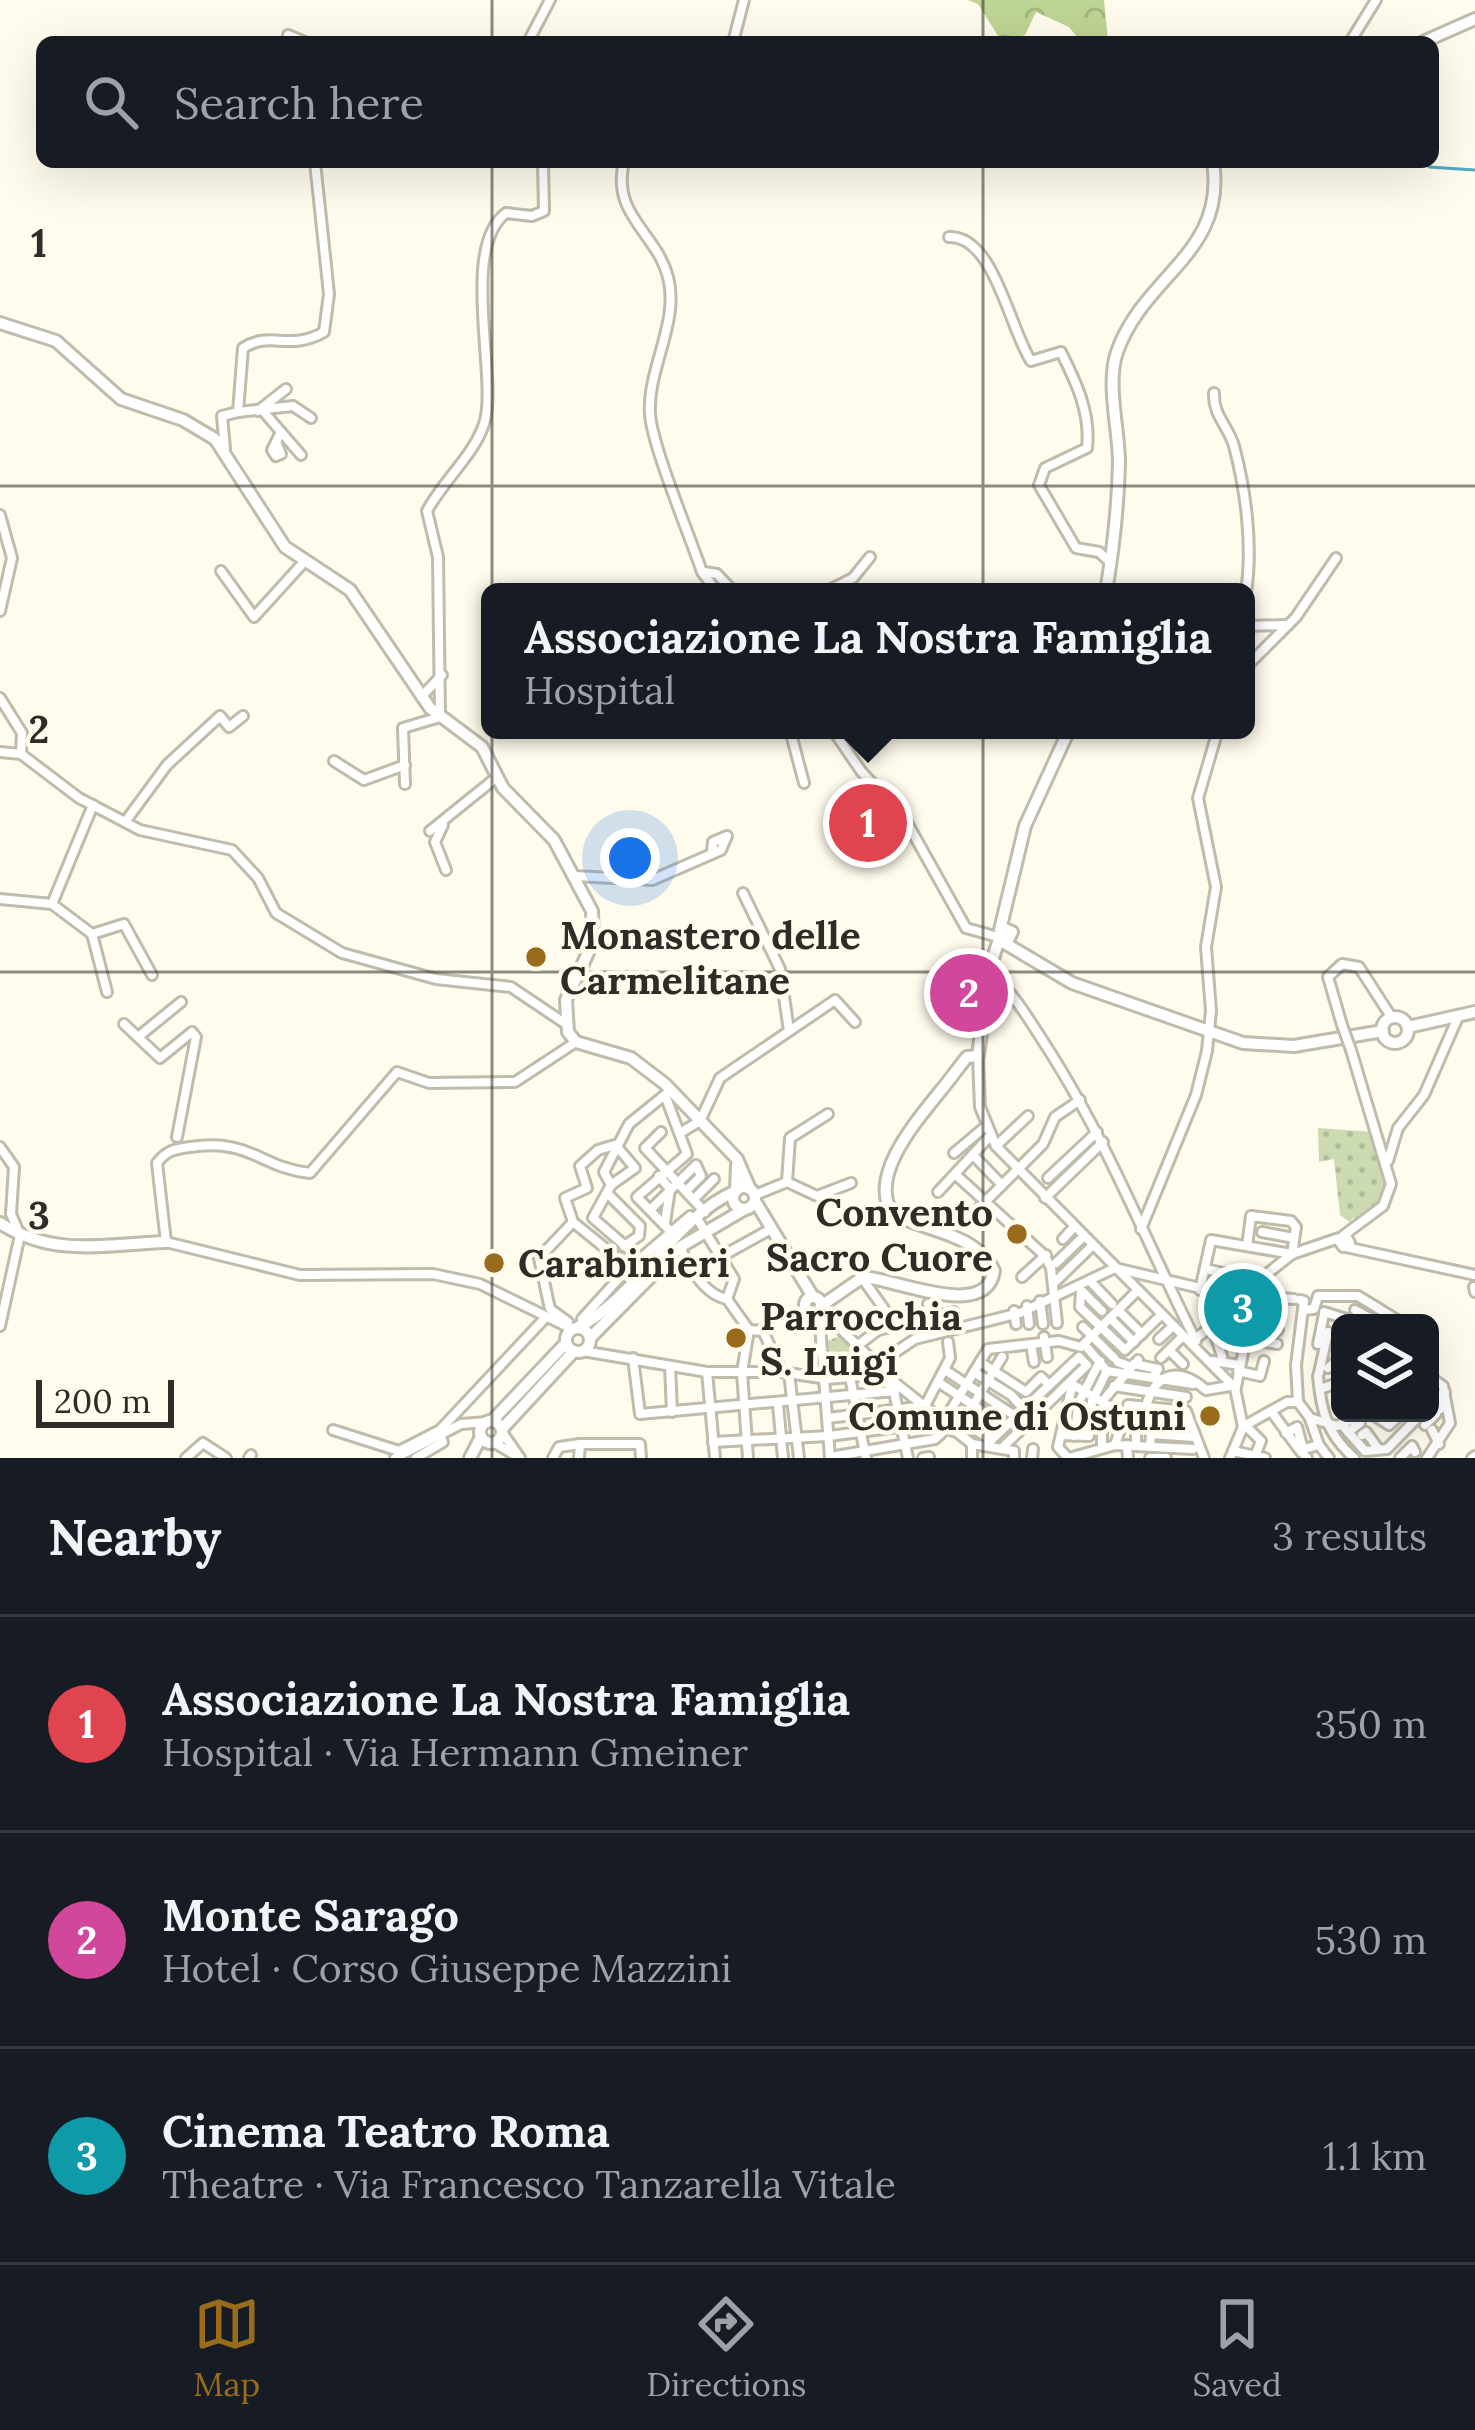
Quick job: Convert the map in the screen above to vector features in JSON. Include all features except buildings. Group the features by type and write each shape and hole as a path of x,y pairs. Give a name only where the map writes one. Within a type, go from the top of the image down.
{"main road":[{"path":"1437,36 1475,20"},
{"path":"1108,583 1119,462 1115,360 1146,302 1210,223 1216,200 1213,168"},
{"path":"0,323 56,341 122,400 200,428 225,450 273,533 304,562 350,590 411,683 440,717 482,747 497,777 554,840 596,927 588,957 566,1000 563,1022 576,1042 632,1058 731,1153 751,1201 815,1305 861,1277 960,1296 980,1294 992,1283 994,1271 985,1257 942,1228 893,1214 885,1199 885,1178 967,1057 978,1056 989,971 1002,938 1005,904 1025,826 1066,739"},
{"path":"1002,938 1072,983 1208,1033 1268,1047 1383,1031 1398,1043 1408,1027 1470,1011"},
{"path":"1383,1031 1392,1018 1408,1027"},
{"path":"731,1153 739,1175 735,1205 751,1201"},
{"path":"736,1191 751,1201"},
{"path":"577,1340 633,1270 736,1191"},
{"path":"474,1458 673,1235 705,1232 751,1201"},
{"path":"4,1215 20,1235 82,1249 166,1242"}],"street":[{"path":"531,36 550,0"},
{"path":"735,36 744,0"},
{"path":"1354,36 1376,0"},
{"path":"238,412 243,348 268,339 297,344 324,332 329,294 316,168"},
{"path":"405,784 403,728 440,717 439,557 425,518 485,420 480,320 489,237 506,213 532,216 544,211 543,168"},
{"path":"624,168 624,206 663,261 670,282 671,304 650,415 702,572 710,583"},
{"path":"949,237 966,239 982,254 1031,361 1060,352 1066,363 1086,414 1087,448 1045,468 1039,485 1076,548 1099,552 1111,563"},
{"path":"260,411 286,389"},
{"path":"1214,393 1213,410 1234,442 1251,560 1247,583"},
{"path":"225,450 220,418 293,406 311,418"},
{"path":"260,411 279,437 301,455"},
{"path":"0,515 12,558 0,610"},
{"path":"844,583 871,557"},
{"path":"1255,658 1289,625 1336,557"},
{"path":"221,571 254,617 304,562"},
{"path":"702,572 717,574 726,583"},
{"path":"1255,626 1289,625"},
{"path":"425,696 442,679"},
{"path":"425,696 442,679"},
{"path":"0,698 22,733 21,754"},
{"path":"125,823 167,765 220,716 230,727 243,716"},
{"path":"792,739 804,783"},
{"path":"838,739 905,819 966,928 1002,938"},
{"path":"1141,1229 1196,1095 1208,1033 1206,947 1215,874 1198,798 1215,739"},
{"path":"0,752 21,754 125,823 232,850 258,878 276,913 342,953 436,979 511,987 563,1022"},
{"path":"334,761 364,780 405,765"},
{"path":"430,831 497,777"},
{"path":"52,904 93,806"},
{"path":"443,823 435,842 446,869"},
{"path":"572,876 652,880 712,851"},
{"path":"743,893 780,969 789,1032"},
{"path":"0,899 52,904 92,934 106,992"},
{"path":"92,934 124,924 152,975"},
{"path":"1388,1162 1328,977 1342,964 1359,967 1392,1018"},
{"path":"989,971 1010,990 1080,1100 1128,1189 1141,1229 1203,1352"},
{"path":"680,1132 700,1121 720,1078 837,1000 855,1022"},
{"path":"138,1037 181,1002"},
{"path":"1347,1240 1388,1199 1388,1162 1398,1128 1424,1095 1470,1011"},
{"path":"124,1024 160,1058 194,1034 177,1137"},
{"path":"576,1042 515,1082 429,1083 397,1072 310,1173 239,1145 167,1152 158,1163 166,1242 301,1275 433,1274 479,1284 550,1319 577,1340 670,1366 827,1379 872,1376 894,1389 908,1458"},
{"path":"978,1056 991,1136 1045,1198 1234,1387 1244,1426 1261,1441 1260,1457 1231,1456 1244,1426 1298,1402"},
{"path":"624,1246 639,1235 640,1226 610,1189 604,1172 628,1124 668,1093 687,1154 637,1197 673,1235 698,1278 717,1298 728,1299"},
{"path":"982,1205 1043,1144 1055,1118 1080,1100"},
{"path":"788,1182 790,1138 829,1114"},
{"path":"953,1154 1028,1116"},
{"path":"661,1132 645,1148 663,1174 692,1197 705,1232 734,1280 728,1299"},
{"path":"1057,1185 1046,1176 1097,1132"},
{"path":"938,1192 991,1136"},
{"path":"1045,1198 1103,1142"},
{"path":"618,1146 635,1168 592,1213 644,1261"},
{"path":"618,1146 598,1150 580,1166 587,1188 566,1198 573,1222 633,1270"},
{"path":"0,1147 14,1167 4,1215"},
{"path":"973,1155 1002,1185"},
{"path":"650,1210 696,1165 701,1176 692,1197 695,1213 673,1235"},
{"path":"955,1174 982,1205 1012,1222 1046,1255 1058,1332"},
{"path":"692,1197 714,1179"},
{"path":"788,1182 817,1196 851,1183"},
{"path":"751,1201 788,1182"},
{"path":"673,1235 674,1185"},
{"path":"1234,1387 1252,1298 1258,1281 1292,1254 1291,1221 1251,1216 1246,1246"},
{"path":"1259,1248 1264,1218"},
{"path":"573,1222 539,1258 550,1309 564,1321 575,1322 602,1305"},
{"path":"1063,1239 1074,1227"},
{"path":"722,1256 771,1229"},
{"path":"1262,1232 1294,1238"},
{"path":"0,1326 20,1235"},
{"path":"1050,1268 1083,1237"},
{"path":"1200,1290 1211,1240 1292,1254 1347,1240 1459,1270 1475,1283"},
{"path":"1053,1284 1092,1246"},
{"path":"1022,1277 1046,1255"},
{"path":"855,1377 905,1343 1079,1289 1115,1268 1200,1290 1300,1302 1331,1320"},
{"path":"1210,1270 1258,1281"},
{"path":"861,1277 887,1313 878,1330"},
{"path":"1090,1281 1142,1334"},
{"path":"1079,1289 1134,1342"},
{"path":"1079,1289 1081,1306 1125,1351 1161,1315"},
{"path":"1082,1345 1106,1315 1138,1291"},
{"path":"1354,1458 1327,1423 1322,1344 1331,1320 1318,1296 1343,1292 1388,1314"},
{"path":"728,1299 749,1330 742,1372 748,1458"},
{"path":"1040,1301 1043,1324"},
{"path":"1300,1302 1298,1402 1329,1458"},
{"path":"928,1304 935,1334"},
{"path":"815,1305 824,1334 830,1458 934,1439 948,1426 960,1394 988,1349 1032,1347 1058,1332"},
{"path":"815,1305 877,1364 926,1402 962,1440 1014,1451 1015,1458"},
{"path":"1010,1310 1029,1324"},
{"path":"1010,1310 1016,1324"},
{"path":"1355,1310 1362,1314"},
{"path":"857,1346 878,1330 954,1312"},
{"path":"333,1430 399,1451 440,1430 550,1319"},
{"path":"1247,1323 1278,1330"},
{"path":"1159,1339 1172,1326"},
{"path":"1203,1352 1212,1326 1203,1352"},
{"path":"1083,1327 1116,1360 1158,1369 1146,1406"},
{"path":"749,1330 763,1331 786,1373 799,1458"},
{"path":"1058,1332 1082,1345 1107,1371 1193,1384"},
{"path":"1161,1358 1183,1336"},
{"path":"1244,1338 1277,1344"},
{"path":"1045,1340 1047,1357"},
{"path":"828,1418 926,1402 945,1370 947,1342"},
{"path":"1028,1362 1032,1347"},
{"path":"1173,1354 1203,1352 1260,1376 1264,1360"},
{"path":"962,1440 974,1403 1003,1357"},
{"path":"988,1443 1078,1357 1087,1365 1002,1448"},
{"path":"633,1358 638,1411 828,1402 894,1389"},
{"path":"1074,1436 1084,1392 1100,1361"},
{"path":"980,1362 1026,1392 1041,1377 1048,1384"},
{"path":"1105,1398 1134,1364"},
{"path":"670,1366 672,1412"},
{"path":"945,1370 1032,1418"},
{"path":"1062,1371 1084,1392 1128,1414 1189,1426"},
{"path":"1061,1435 1089,1436 1094,1398 1107,1371"},
{"path":"707,1372 715,1458"},
{"path":"974,1372 1019,1412"},
{"path":"1156,1379 1172,1374 1190,1376 1206,1390 1234,1387"},
{"path":"855,1377 853,1398 865,1454"},
{"path":"938,1382 1005,1426"},
{"path":"1071,1383 1059,1453 1069,1458 1115,1445 1193,1449"},
{"path":"1324,1388 1331,1385"},
{"path":"1310,1418 1345,1429 1365,1451 1408,1449 1428,1436 1442,1413 1445,1392 1439,1386"},
{"path":"1113,1388 1186,1397"},
{"path":"1113,1388 1128,1414 1128,1458"},
{"path":"778,1405 783,1458"},
{"path":"1115,1445 1128,1414 1146,1406 1186,1411 1204,1458"},
{"path":"1102,1409 1102,1447"},
{"path":"1271,1411 1303,1453 1318,1445"},
{"path":"1400,1458 1428,1436 1449,1431 1442,1413"},
{"path":"713,1442 970,1426 994,1415"},
{"path":"395,1458 467,1422 492,1433 518,1458"},
{"path":"1345,1429 1362,1422 1377,1447"},
{"path":"970,1426 988,1443"},
{"path":"1150,1446 1151,1434 1193,1437"},
{"path":"416,1458 443,1442 441,1437"},
{"path":"186,1458 203,1443 226,1458"},
{"path":"578,1458 580,1444"},
{"path":"554,1458 559,1447 640,1444 641,1458"},
{"path":"972,1444 973,1458"},
{"path":"1150,1458 1166,1458"}],"green space":[{"path":"968,0 1104,0 1108,36 1076,36 1069,27 1036,12 1025,35 998,36 978,4"},
{"path":"1318,1128 1373,1132 1386,1187 1377,1205 1355,1222 1354,1217 1350,1222 1340,1215 1334,1159 1319,1162"},
{"path":"839,1336 870,1363 858,1371 830,1374 828,1341"}],"waterway":[{"path":"1439,168 1475,170"}],"place":[{"name":"Associazione La Nostra Famiglia","path":"868,823"},
{"name":"Monastero delle Carmelitane","path":"536,957"},
{"name":"Monte Sarago","path":"969,993"},
{"name":"Convento Sacro Cuore","path":"1017,1234"},
{"name":"Carabinieri","path":"494,1263"},
{"name":"Cinema Teatro Roma","path":"1243,1308"},
{"name":"Parrocchia S. Luigi","path":"736,1338"},
{"name":"Comune di Ostuni","path":"1210,1416"}]}
